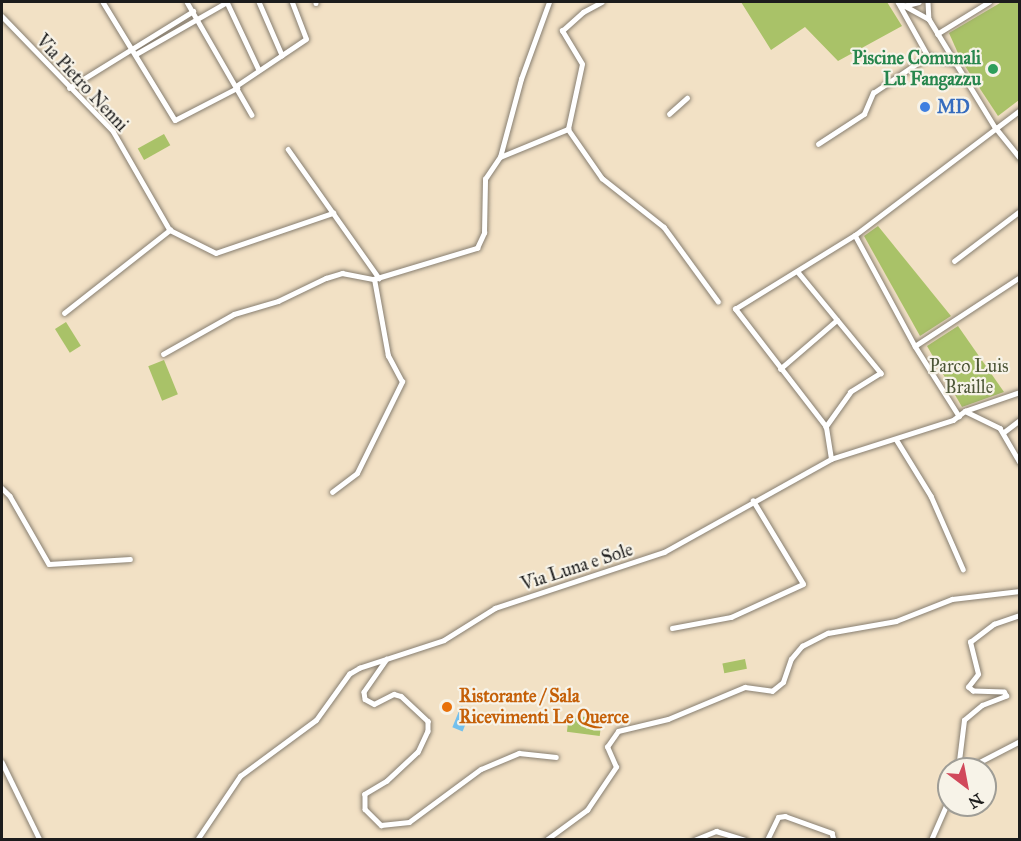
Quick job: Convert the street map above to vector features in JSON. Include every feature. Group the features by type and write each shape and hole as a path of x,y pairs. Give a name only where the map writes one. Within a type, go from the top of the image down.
{"street":[{"path":"103,2 176,120 236,87 306,39 292,2"},
{"path":"187,2 252,115"},
{"path":"136,54 227,2 259,70"},
{"path":"259,2 282,55"},
{"path":"163,354 234,314 278,301 326,278 342,273 376,279 477,249 483,233 485,179 500,157 521,79 549,2"},
{"path":"602,2 583,12 562,31 582,64 568,129 602,178 664,227 718,301"},
{"path":"900,3 919,2"},
{"path":"928,2 929,19 937,34 995,127 1020,159"},
{"path":"937,34 989,2"},
{"path":"900,3 929,19"},
{"path":"900,3 927,56"},
{"path":"69,88 193,11"},
{"name":"Via Pietro Nenni","path":"2,16 113,131 170,230"},
{"path":"818,144 864,114 873,93 927,56 956,63"},
{"path":"669,114 687,98"},
{"path":"831,459 826,427 735,309 855,235 1020,110"},
{"path":"500,157 568,129"},
{"path":"288,149 376,279 388,356 402,382 357,473 332,492"},
{"path":"954,261 1020,211"},
{"path":"64,313 170,230 216,253 333,213"},
{"path":"855,235 915,346 959,416"},
{"path":"798,272 881,373 850,393 826,427"},
{"path":"915,346 1020,277"},
{"path":"780,369 837,320"},
{"name":"Via Luna e Sole","path":"197,840 240,776 316,720 349,674 444,640 495,609 664,552 831,459 896,439 1020,392"},
{"path":"965,411 1004,432 1020,462"},
{"path":"1004,432 1020,420"},
{"path":"896,439 934,502 963,569"},
{"path":"2,488 10,496 50,564 130,559"},
{"path":"672,628 731,617 803,584 753,501"},
{"path":"546,840 587,810 616,767 607,747 618,731 668,719 745,687 772,691 783,682 791,659 802,646 828,633 896,621 952,599 1020,591"},
{"path":"959,757 964,720 982,705 1006,696 1003,692 973,691 968,687 968,682 978,674 970,642 994,624 1020,615"},
{"path":"387,660 364,692 365,699 374,704 394,694 401,696 428,721 428,732 418,752 365,794 365,809 381,825 409,822 481,769 519,753 556,757"},
{"path":"989,757 1020,741"},
{"path":"2,762 40,840"},
{"path":"767,840 778,817 785,816 832,833 834,840"},
{"path":"932,840 942,817"},
{"path":"694,840 716,831 746,840"}],"green space":[{"path":"741,2 887,2 902,26 838,61 805,27 771,50"},
{"name":"Piscine Comunali Lu Fangazzu","path":"1020,2 1019,100 998,116 961,60 949,33 1000,3"},
{"path":"164,134 170,145 144,160 138,149"},
{"name":"Parco Luis Braille","path":"878,226 951,316 920,336 864,236"},
{"path":"66,322 81,346 70,353 55,329"},
{"name":"Parco Luis Braille","path":"958,326 1004,392 962,407 927,346"},
{"path":"164,360 178,394 162,401 148,366"},
{"path":"745,659 747,669 724,673 722,663"},
{"path":"569,715 602,719 600,736 567,732"}],"water":[{"path":"461,706 471,710 463,731 452,727"}],"place":[{"name":"Piscine Comunali Lu Fangazzu","path":"993,69"},
{"name":"MD","path":"925,107"},
{"name":"Ristorante / Sala Ricevimenti Le Querce","path":"447,707"}]}
